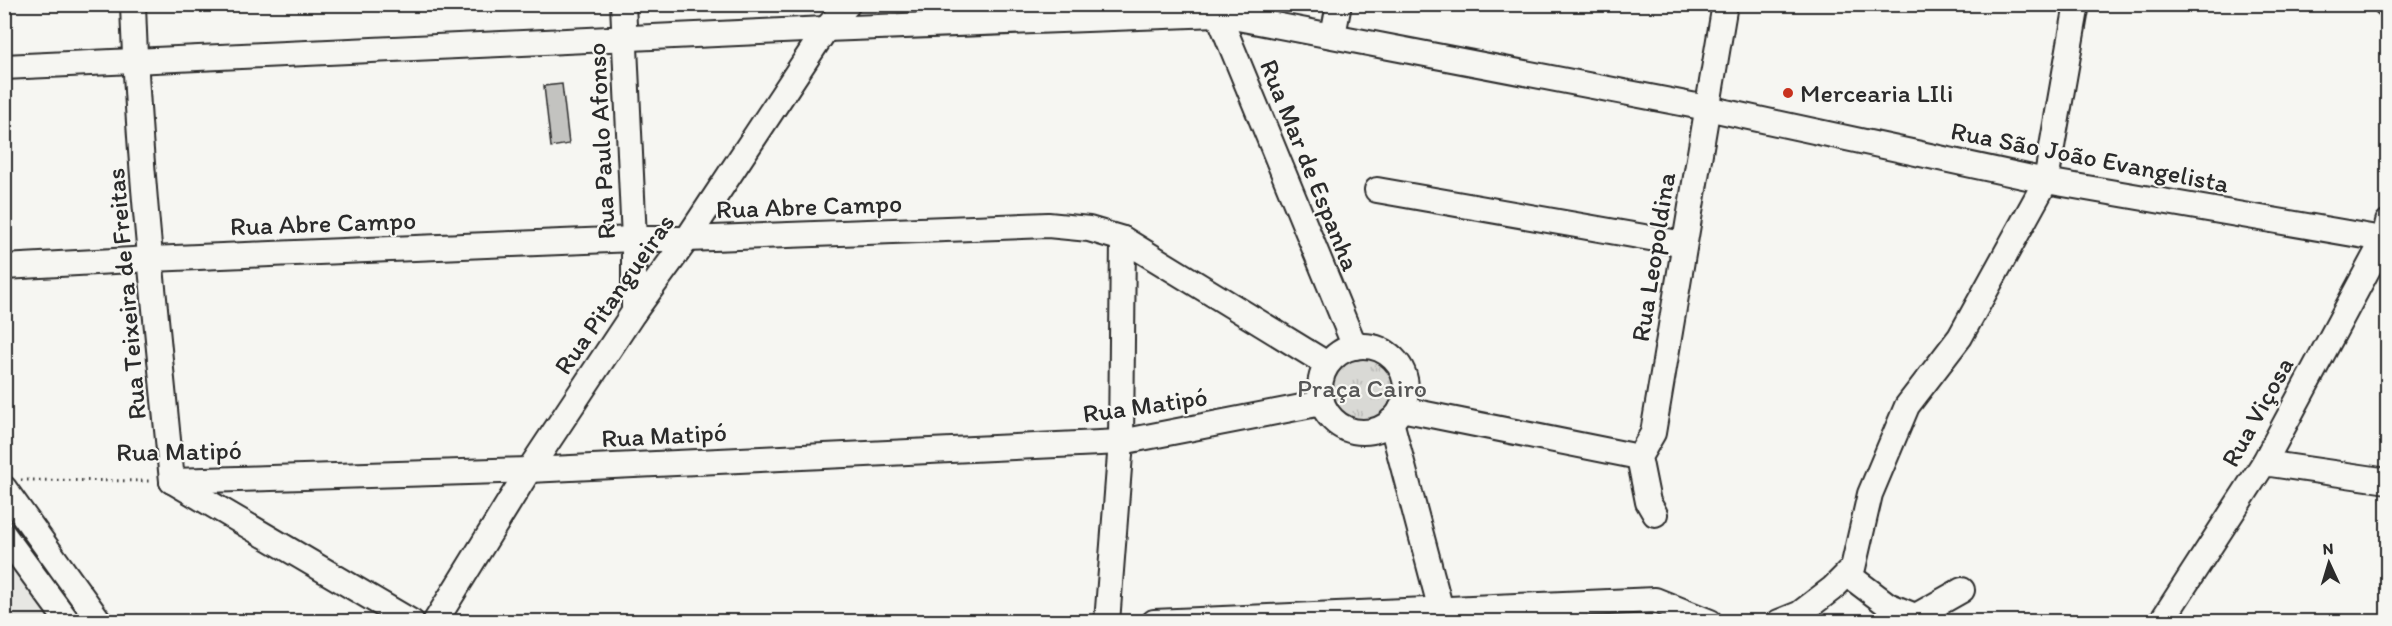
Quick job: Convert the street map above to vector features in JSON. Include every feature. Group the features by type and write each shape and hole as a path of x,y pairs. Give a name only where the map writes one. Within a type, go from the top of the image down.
{"street":[{"name":"Rua Teixeira de Freitas","path":"133,4 135,61 151,259 172,481"},
{"name":"Rua Paulo Afonso","path":"623,4 634,239 633,312"},
{"name":"Rua Pitangueiras","path":"435,621 529,470 633,312 687,239 826,29 848,4"},
{"path":"1333,35 1338,4"},
{"name":"Rua Leopoldina","path":"1640,457 1653,434 1725,4"},
{"path":"1779,621 1799,614 1833,588 1853,568 1870,494 1907,406 1960,337 2046,181 2077,4"},
{"name":"Rua São João Evangelista","path":"4,67 625,40 1216,9 1333,35 1707,108 2046,181 2386,234"},
{"name":"Rua Mar de Espanha","path":"1216,9 1354,347"},
{"path":"1377,190 1684,244"},
{"name":"Rua Abre Campo","path":"4,267 634,239 1048,225 1089,229 1123,239 1327,364"},
{"name":"Rua Viçosa","path":"2161,621 2264,463 2386,234"},
{"path":"1107,621 1121,442 1123,239"},
{"path":"1367,346 1389,355 1398,363 1403,374 1406,386 1405,398 1396,415 1380,429 1366,432 1352,430 1334,420 1322,403 1320,384 1327,364 1342,351 1354,347 1367,346"},
{"name":"Rua Matipó","path":"172,481 529,470 1121,442 1322,403"},
{"path":"1396,415 1640,457 1648,502 1655,514"},
{"path":"1396,415 1441,610"},
{"path":"2264,463 2388,481"},
{"path":"172,481 412,621"},
{"path":"10,484 100,621"},
{"path":"4,535 68,621"},
{"path":"1847,574 1888,605 1920,620 1962,590"},
{"path":"1154,621 1441,610 1603,591 1655,600 1710,621"}],"path":[{"name":"Rua Matipó","path":"10,484 172,481"}],"shaded area":[{"path":"5,553 52,621 5,621"}],"green space":[{"name":"Praça Cairo","path":"1363,350 1378,353 1390,362 1399,374 1402,389 1399,404 1390,416 1378,425 1363,428 1348,425 1336,416 1327,404 1324,389 1327,374 1336,362 1348,353"}],"building":[{"path":"562,84 569,144 551,147 544,86"}],"place":[{"name":"Mercearia LIli","path":"1788,93"}]}
